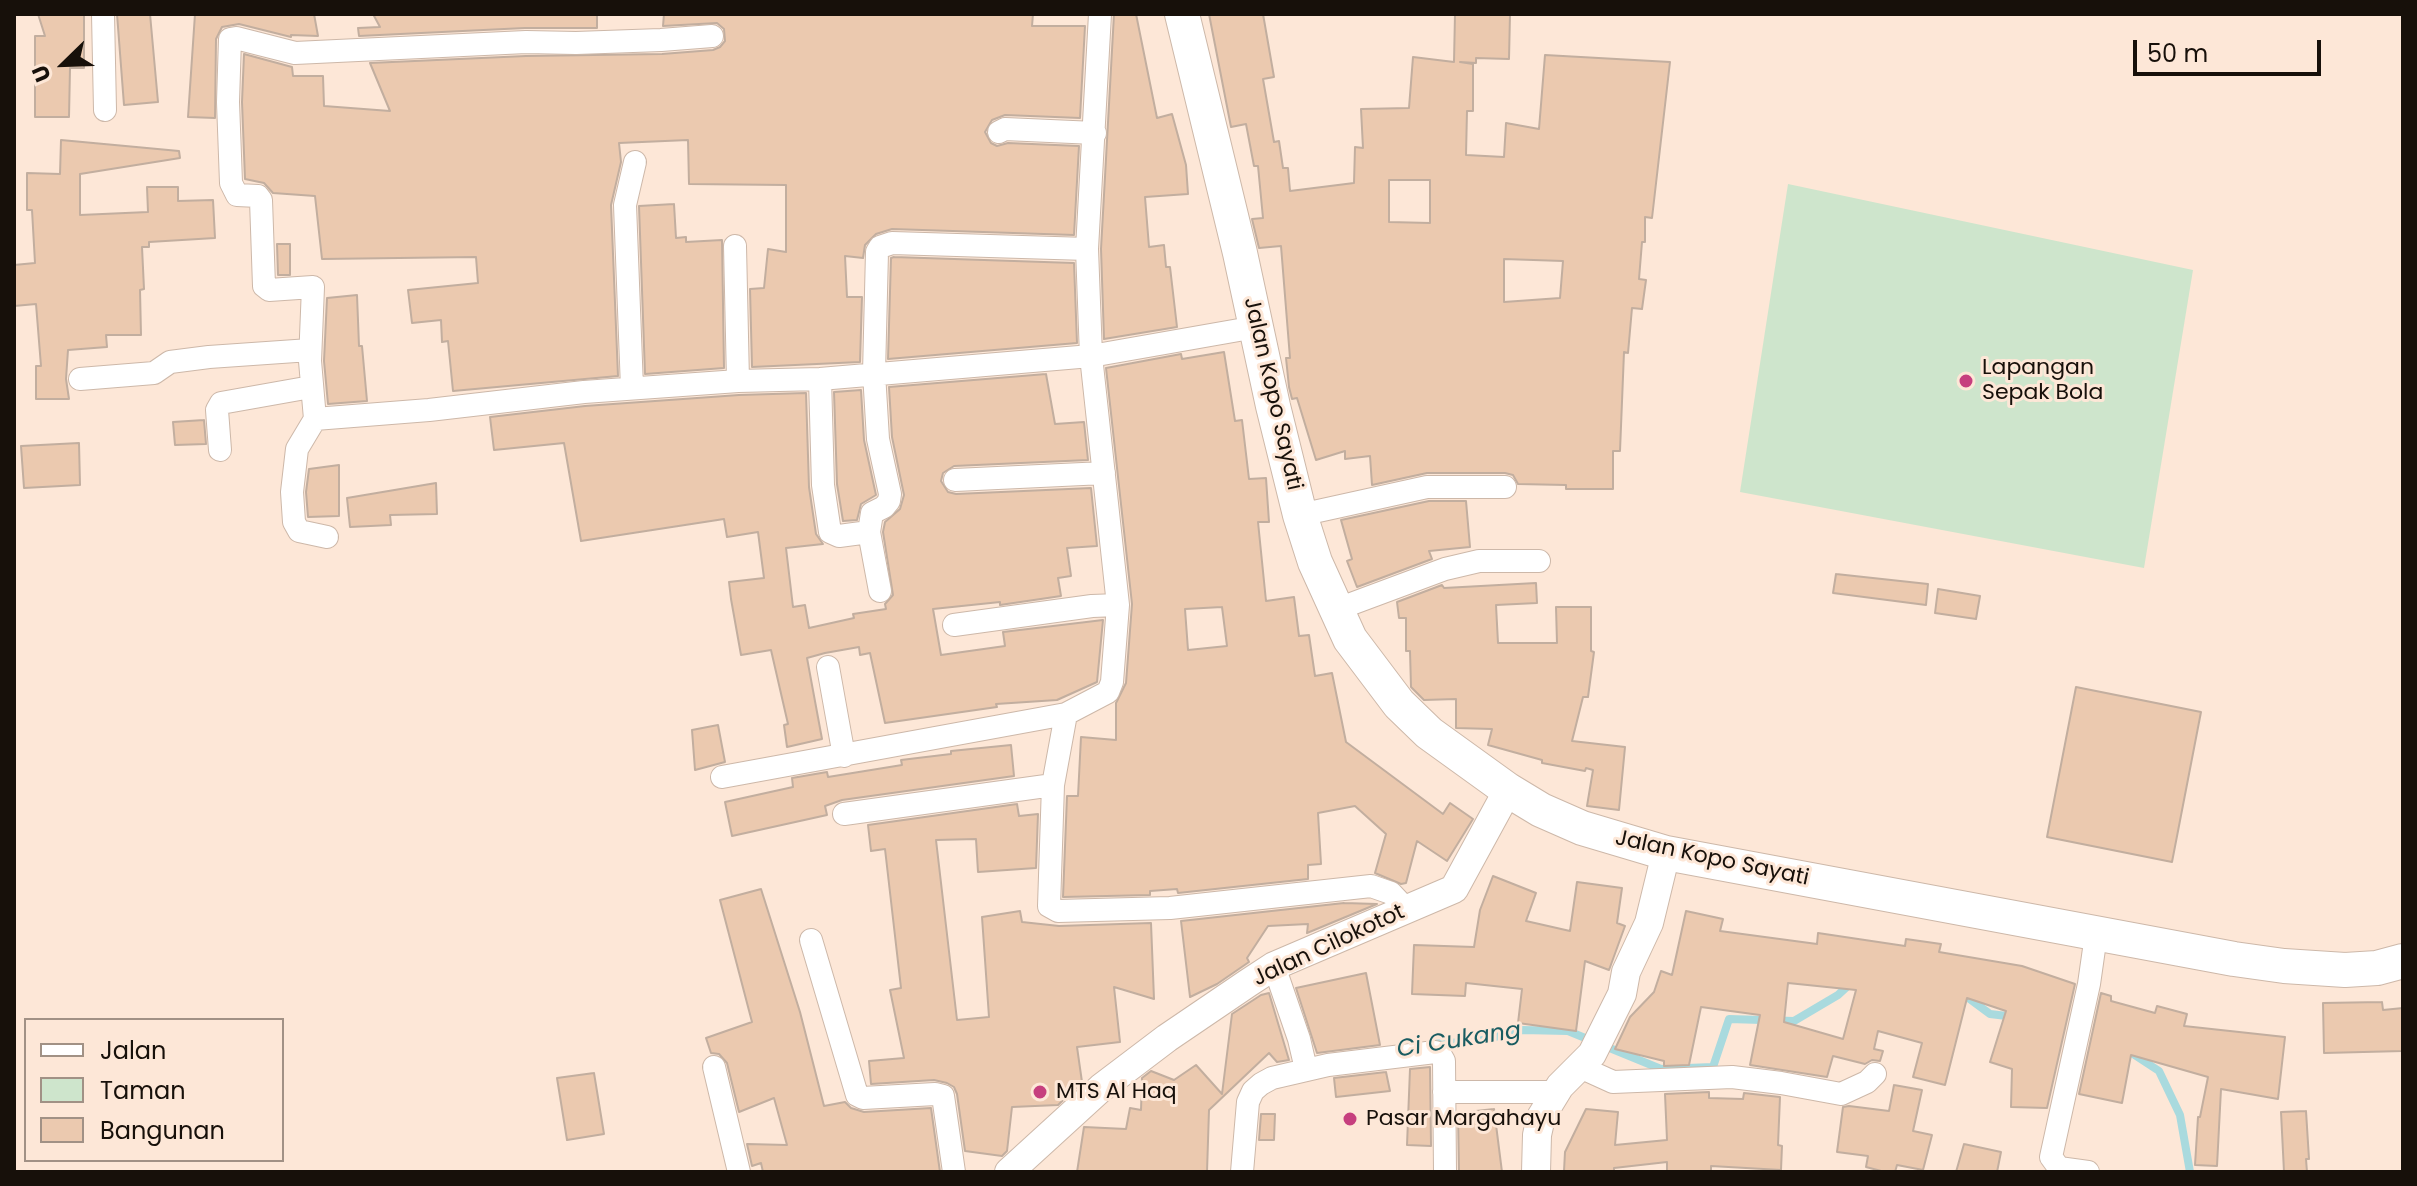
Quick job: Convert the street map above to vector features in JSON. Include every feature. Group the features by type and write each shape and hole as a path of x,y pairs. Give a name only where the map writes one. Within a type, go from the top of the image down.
{"main road":[{"name":"Jalan Kopo Sayati","path":"1182,14 1300,515 1315,562 1350,639 1399,704 1429,733 1508,790 1582,828 1674,855 2096,935 2284,966 2345,970 2377,968 2403,961"}],"street":[{"path":"103,14 105,110"},
{"path":"722,777 1066,714 1108,692 1112,682 1118,605 1091,356 1087,249 1100,14"},
{"path":"327,537 299,531 294,522 292,492 297,449 315,419 310,350 313,287 269,290 264,286 261,200 258,196 241,197 233,192 228,102 230,39 295,53 712,36"},
{"path":"999,132 1005,129 1095,133"},
{"path":"632,388 625,205 635,162"},
{"path":"880,591 869,532 872,513 884,507 890,494 878,439 874,373 877,252 880,247 892,243 1087,249"},
{"path":"735,246 738,381"},
{"path":"315,419 632,388 820,379 1091,356 1256,327"},
{"path":"80,379 154,373 170,362 209,357 310,350"},
{"path":"820,379 823,485 830,532 839,536 869,532"},
{"path":"220,450 217,410 221,403 311,387"},
{"path":"955,480 1104,473"},
{"path":"1300,515 1414,489 1465,485 1505,487"},
{"path":"1335,610 1445,569 1479,561 1539,561"},
{"path":"954,625 1118,605"},
{"path":"828,667 844,756"},
{"path":"1066,714 1053,785 1048,899 1052,910 1170,908 1371,886 1391,893 1406,909"},
{"path":"844,814 1053,785"},
{"name":"Jalan Cilokotot","path":"1009,1172 1101,1088 1167,1038 1274,966 1448,892 1459,884 1508,790"},
{"path":"1536,1172 1541,1117 1555,1092 1586,1061 1625,988 1639,977 1663,925 1674,855"},
{"path":"2088,1172 2059,1168 2051,1157 2096,935"},
{"path":"811,940 857,1095 863,1098 943,1096 954,1172"},
{"path":"1274,966 1306,1068"},
{"path":"1242,1172 1248,1102 1253,1091 1272,1078 1306,1068 1382,1056 1435,1052 1444,1061 1445,1172"},
{"path":"1586,1061 1613,1082 1732,1077 1841,1094 1867,1082 1875,1074"},
{"path":"714,1067 739,1172"},
{"path":"1444,1092 1555,1092"}],"green space":[{"name":"Lapangan Sepak Bola","path":"1788,184 2193,270 2144,568 1740,492"}],"building":[{"path":"38,14 84,14 84,68 70,68 69,117 35,117 35,36 45,36"},
{"path":"117,14 150,14 158,102 124,105"},
{"path":"195,14 314,14 318,36 291,37 239,24 222,27 216,39 215,118 188,117"},
{"path":"373,14 597,14 597,28 525,28 359,36 358,28 380,27"},
{"path":"664,14 1033,14 1032,26 1085,26 1080,118 1005,115 992,120 985,132 991,143 997,146 1008,143 1079,146 1074,235 892,229 876,234 865,245 863,258 845,256 847,297 862,297 860,362 752,367 750,289 764,288 768,249 786,252 786,185 689,184 688,140 619,143 621,162 611,205 618,376 453,391 448,341 442,342 441,320 412,323 408,290 478,283 476,257 322,259 315,196 273,193 264,183 245,179 244,54 292,67 293,76 323,76 324,106 390,111 370,63 662,54 713,50 725,41 724,29 717,23 663,26"},
{"path":"1114,14 1136,14 1157,118 1172,114 1186,165 1188,194 1145,197 1149,247 1164,245 1166,267 1170,267 1177,327 1104,339 1101,249"},
{"path":"1209,14 1263,14 1274,77 1263,79 1274,142 1279,141 1283,168 1288,168 1290,191 1354,183 1355,147 1363,148 1361,109 1409,108 1413,57 1454,62 1455,14 1510,14 1509,59 1476,58 1476,63 1460,62 1473,64 1473,111 1467,111 1466,155 1504,157 1506,123 1539,129 1545,55 1670,62 1652,218 1645,217 1645,242 1642,242 1639,279 1646,280 1642,309 1632,308 1628,353 1624,352 1620,451 1613,451 1613,489 1566,489 1566,485 1518,484 1513,475 1505,473 1427,473 1372,485 1370,456 1345,459 1345,451 1316,460 1297,398 1292,399 1289,387 1286,358 1290,358 1281,246 1259,248 1252,219 1263,218 1258,166 1254,166 1246,124 1231,127","holes":["1389,180 1430,180 1430,223 1389,222","1504,259 1563,261 1560,298 1504,302"]},
{"path":"61,140 179,151 180,158 80,174 80,215 148,212 147,187 178,187 178,201 213,200 215,238 149,242 149,247 142,247 144,289 140,290 141,335 106,335 107,347 68,350 66,379 69,399 36,399 36,366 41,366 36,304 14,306 14,265 35,263 32,210 27,210 27,173 60,174"},
{"path":"674,204 676,238 686,237 686,242 722,240 724,368 645,374 639,206"},
{"path":"277,244 290,244 290,275 278,275"},
{"path":"891,258 1074,263 1077,343 888,359"},
{"path":"357,295 359,346 362,346 367,401 328,404 324,361 327,298"},
{"path":"1224,352 1235,421 1242,420 1249,479 1266,478 1269,522 1258,522 1266,601 1294,597 1299,636 1309,635 1315,676 1332,673 1346,742 1443,814 1450,803 1473,819 1447,861 1417,841 1406,883 1401,884 1375,873 1386,834 1355,806 1318,813 1321,864 1308,865 1308,879 1178,893 1177,889 1150,891 1150,895 1063,897 1067,796 1078,796 1081,737 1116,740 1116,703 1126,683 1132,604 1106,368 1181,354 1182,359","holes":["1222,607 1227,646 1188,650 1185,609"]},
{"path":"1046,374 1055,424 1084,422 1088,460 954,466 943,473 941,481 948,492 956,494 1091,488 1097,546 1067,548 1071,576 1058,578 1061,596 1000,605 1000,602 933,609 941,655 1005,646 1003,632 1103,620 1097,682 1057,700 996,704 997,707 885,723 870,653 860,655 859,647 825,653 807,658 822,739 787,747 784,725 788,724 771,650 741,655 731,599 729,582 764,578 758,532 727,537 724,519 581,541 564,443 494,450 490,417 585,406 806,393 809,487 816,534 823,544 786,548 793,607 805,605 809,628 854,618 853,614 886,609 885,604 893,595 883,532 885,522 900,509 904,495 892,437 889,387"},
{"path":"861,390 864,440 876,495 861,504 857,520 843,521 837,484 834,392"},
{"path":"204,420 206,444 175,445 173,422"},
{"path":"79,443 80,485 24,488 21,446"},
{"path":"339,465 339,516 308,517 306,492 309,469"},
{"path":"436,483 437,514 390,515 391,525 350,527 347,498"},
{"path":"1429,501 1466,501 1470,547 1429,551 1432,559 1357,587 1347,561 1352,559 1341,520"},
{"path":"1836,574 1928,584 1926,605 1833,593"},
{"path":"1536,583 1537,603 1496,605 1498,643 1557,643 1556,607 1591,607 1591,651 1594,652 1588,697 1583,697 1572,741 1625,747 1619,810 1587,806 1593,770 1542,763 1542,760 1488,745 1492,729 1456,728 1456,699 1424,700 1411,687 1406,618 1399,618 1397,602 1442,585 1444,588"},
{"path":"1938,589 1980,596 1976,619 1935,613"},
{"path":"2076,687 2201,712 2172,862 2047,837"},
{"path":"718,725 725,762 695,770 692,730"},
{"path":"1011,745 1014,776 842,800 825,806 827,815 732,836 725,802 793,787 792,778 827,772 828,777 902,765 901,760 951,754 951,751"},
{"path":"1017,804 1019,816 1038,814 1036,868 978,872 976,839 936,840 957,1020 989,1017 982,917 1020,911 1022,922 1059,926 1151,923 1154,999 1114,987 1120,1042 1077,1047 1082,1082 1058,1105 1012,1107 1007,1151 1002,1156 965,1151 957,1094 954,1087 947,1083 934,1080 871,1084 869,1061 904,1058 890,990 901,988 885,849 871,851 868,825"},
{"path":"1493,876 1536,893 1526,921 1570,931 1577,882 1622,888 1617,923 1625,926 1609,970 1585,961 1576,1031 1518,1023 1522,989 1466,983 1465,996 1412,994 1414,945 1474,947 1480,910"},
{"path":"761,889 800,1012 824,1106 845,1102 851,1108 864,1112 931,1108 940,1172 763,1172 761,1163 752,1166 747,1144 787,1145 774,1098 739,1112 727,1063 719,1054 711,1053 706,1038 752,1022 720,900"},
{"path":"1344,903 1377,904 1307,933 1308,924 1268,926 1247,958 1249,962 1217,984 1190,997 1181,921"},
{"path":"1686,911 1723,919 1720,931 1817,944 1818,933 1905,946 1906,939 1941,944 1939,952 2022,966 2075,984 2047,1108 2011,1107 2012,1069 1990,1062 2006,1011 1967,998 1945,1085 1913,1077 1922,1043 1878,1031 1874,1049 1883,1051 1880,1061 1872,1060 1865,1064 1833,1056 1827,1077 1750,1065 1760,1015 1701,1007 1689,1065 1664,1066 1664,1061 1615,1049 1630,1017 1654,992 1661,971 1672,975","holes":["1788,983 1856,990 1843,1039 1784,1022"]},
{"path":"1366,973 1380,1045 1317,1053 1296,988"},
{"path":"1269,993 1289,1060 1277,1062 1269,1053 1209,1110 1207,1172 1077,1172 1084,1127 1126,1129 1130,1108 1141,1110 1142,1078 1151,1071 1174,1080 1196,1065 1222,1094 1232,1014"},
{"path":"2101,993 2111,996 2111,1001 2155,1013 2157,1006 2187,1014 2184,1026 2285,1037 2278,1099 2221,1089 2217,1166 2195,1165 2198,1117 2208,1077 2131,1055 2122,1103 2079,1094"},
{"path":"2382,1002 2383,1010 2403,1008 2403,1051 2324,1053 2323,1003"},
{"path":"1430,1067 1431,1146 1407,1145 1410,1069"},
{"path":"1386,1072 1390,1091 1336,1097 1334,1078"},
{"path":"594,1073 604,1134 567,1140 557,1078"},
{"path":"1894,1085 1922,1090 1913,1131 1932,1135 1923,1170 1897,1165 1895,1172 1885,1172 1866,1167 1868,1156 1837,1152 1843,1107 1889,1111"},
{"path":"1709,1092 1709,1098 1743,1099 1744,1093 1780,1097 1778,1145 1782,1146 1781,1170 1711,1166 1711,1172 1667,1172 1667,1162 1614,1168 1614,1172 1564,1171 1565,1152 1586,1109 1618,1112 1615,1145 1667,1140 1665,1094"},
{"path":"1494,1109 1502,1172 1459,1172 1458,1113"},
{"path":"2306,1111 2307,1172 2284,1172 2281,1112"},
{"path":"1261,1114 1275,1114 1274,1140 1259,1140"},
{"path":"1964,1144 2001,1152 1997,1172 1956,1172"}],"waterway":[{"name":"Ci Cukang","path":"1431,1044 1479,1041 1522,1030 1568,1031 1661,1069 1713,1067 1729,1019 1794,1021 1838,995 1851,983"},
{"name":"Ci Cukang","path":"1963,994 1990,1014 2015,1017"},
{"name":"Ci Cukang","path":"2130,1052 2159,1071 2180,1115 2190,1172"}],"place":[{"name":"Lapangan Sepak Bola","path":"1966,381"},
{"name":"MTS Al Haq","path":"1040,1092"},
{"name":"Pasar Margahayu","path":"1350,1119"}]}
